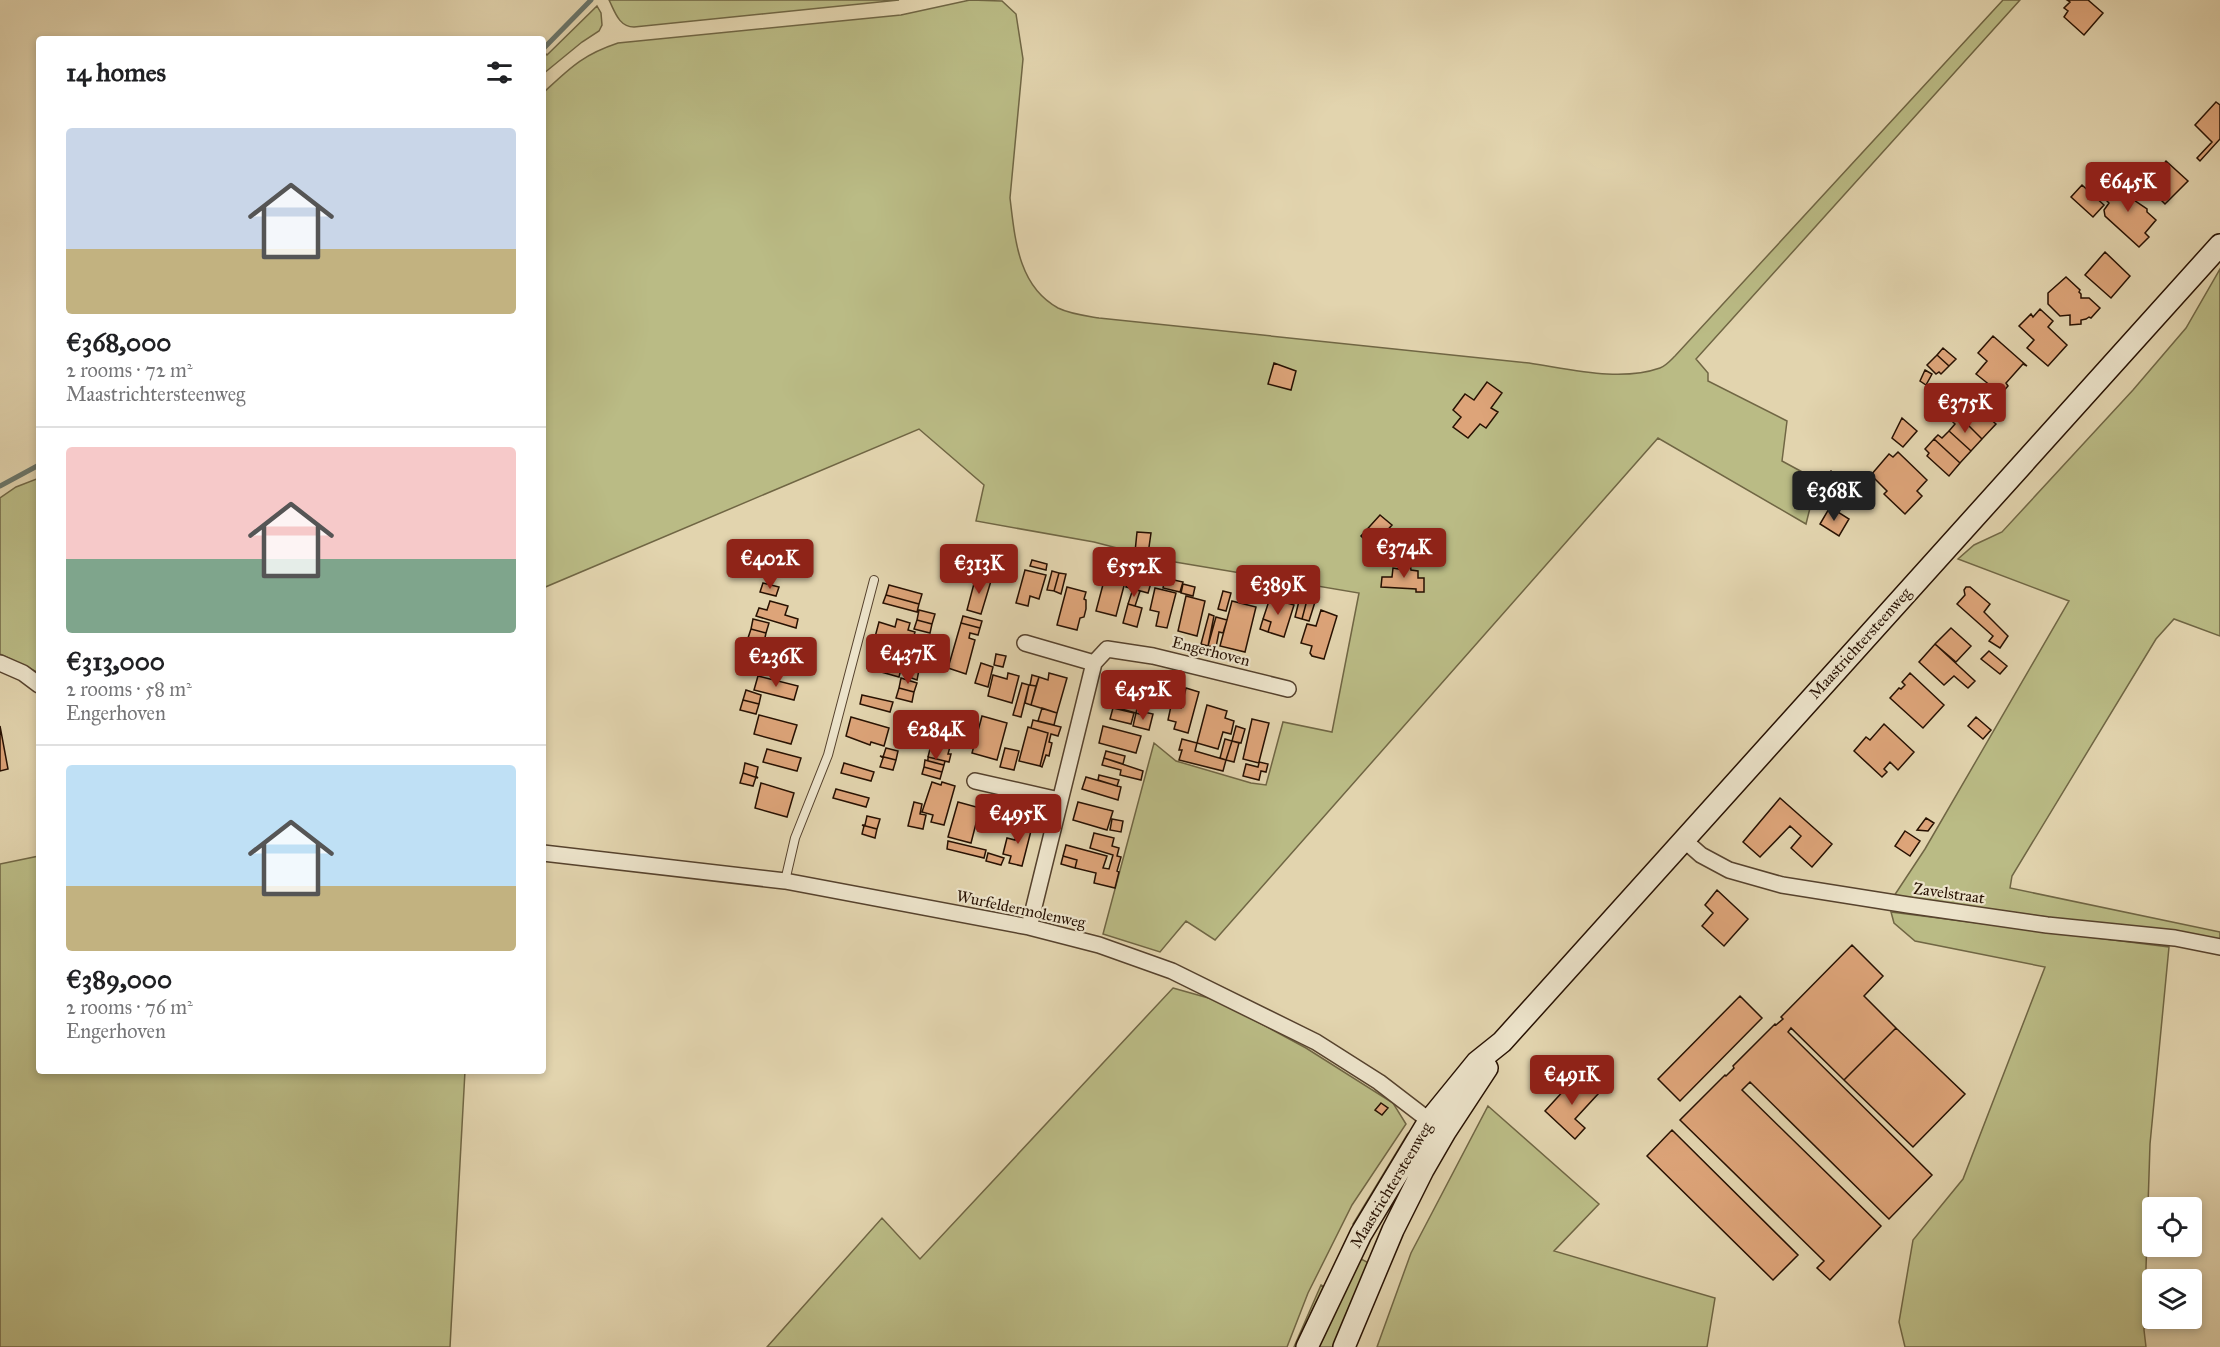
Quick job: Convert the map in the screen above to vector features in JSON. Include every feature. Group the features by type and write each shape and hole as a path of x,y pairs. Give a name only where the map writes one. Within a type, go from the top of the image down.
{"main road":[{"name":"Maastrichtersteenweg","path":"1307,1347 1361,1234 1437,1126 1477,1062 1502,1042 2220,245"},
{"name":"Maastrichtersteenweg","path":"1344,1347 1387,1244 1423,1170 1437,1126"}],"street":[{"path":"1025,643 1094,663 1029,927"},
{"name":"Engerhoven","path":"1094,663 1107,649 1153,656 1288,688"},
{"path":"0,663 23,673 36,683"},
{"path":"975,781 1059,800"},
{"name":"Zavelstraat","path":"1684,840 1701,855 1729,870 1782,885 1989,916 2175,938 2220,946"},
{"name":"Wurfeldermolenweg","path":"546,854 785,881 1029,927 1099,945 1183,976 1316,1042 1379,1082 1437,1126"},
{"path":"1361,1234 1387,1244"}],"lane":[{"path":"785,881 795,838 828,755 874,580"}],"green space":[{"path":"609,0 899,0 634,27 621,22"},
{"path":"970,0 1002,1 1016,14 1023,59 1010,198 1014,229 1021,260 1034,287 1058,308 1099,318 1529,363 1595,373 1628,374 1660,368 1668,363 2003,0 2020,0 1696,359 1708,373 1708,381 1787,421 1782,461 1817,480 1806,524 1658,438 1215,940 1186,921 1160,952 1103,934 1154,743 1176,761 1251,783 1266,785 1283,722 1332,732 1359,593 1163,560 1094,542 976,521 984,485 919,429 546,587 546,90 577,63 595,52 618,43 901,15"},
{"path":"597,6 601,13 602,25 599,31 546,72 547,55"},
{"path":"2220,269 2220,636 2174,619 2156,639 2012,876 2010,888 2220,932 2220,941 1894,896 1925,849 2069,601 1958,559 1974,545 2002,532 2133,390 2186,328"},
{"path":"36,479 36,672 0,654 0,498 16,487"},
{"path":"36,857 36,1074 465,1074 450,1347 0,1347 0,864"},
{"path":"1891,912 2169,947 2150,1144 2148,1197 2142,1197 2142,1257 2146,1257 2146,1269 2142,1269 2142,1329 2144,1329 2146,1347 1905,1347 1899,1322 1913,1240 1963,1179 2045,967 1915,941 1894,923"},
{"path":"1173,988 1219,1001 1306,1048 1393,1103 1406,1124 1352,1205 1308,1293 1287,1347 767,1347 882,1218 920,1259"},
{"path":"1488,1106 1599,1204 1554,1251 1715,1298 1707,1347 1377,1347 1411,1253"},
{"path":"1407,1135 1407,1140 1357,1227 1353,1224"},
{"path":"1355,1256 1371,1264 1335,1347 1313,1347"},
{"path":"1321,1285 1326,1288 1301,1347 1294,1347"}],"building":[{"path":"2067,0 2088,0 2103,13 2084,35 2064,17 2068,11 2064,8 2070,2"},
{"path":"2216,102 2220,105 2220,139 2200,161 2197,158 2212,142 2195,125"},
{"path":"2166,161 2188,181 2165,204 2154,193 2158,188 2150,181"},
{"path":"2121,179 2138,195 2134,200 2147,209 2147,212 2156,220 2145,233 2149,237 2139,247 2105,216 2104,210 2109,203 2104,198"},
{"path":"2082,185 2104,205 2093,217 2071,197"},
{"path":"2105,252 2130,276 2111,298 2085,275"},
{"path":"2066,277 2080,290 2081,298 2089,298 2100,308 2091,318 2081,320 2081,324 2070,325 2070,315 2060,316 2048,304 2048,293"},
{"path":"2040,309 2053,321 2048,327 2067,345 2048,366 2027,348 2034,340 2019,326 2031,314 2033,317"},
{"path":"1993,336 2027,366 2023,364 2006,383 2008,386 2001,394 1976,374 1987,361 1978,353"},
{"path":"1943,348 1956,359 1949,366 1937,355"},
{"path":"1937,355 1949,366 1941,374 1939,372 1936,374 1927,365"},
{"path":"1274,363 1296,371 1291,390 1268,384"},
{"path":"1925,370 1932,374 1926,385 1920,381"},
{"path":"1487,382 1502,393 1491,408 1498,412 1486,428 1480,424 1468,438 1453,427 1461,417 1453,410 1465,394 1474,400"},
{"path":"1964,388 1990,411 1987,416 1996,424 1982,439 1959,416 1965,409 1954,399"},
{"path":"1959,416 1982,439 1971,451 1949,431"},
{"path":"1902,418 1917,431 1903,447 1892,438"},
{"path":"1949,431 1971,451 1960,463 1934,439 1938,435 1942,438"},
{"path":"1934,439 1960,463 1949,476 1927,456 1929,453 1925,449"},
{"path":"1898,452 1927,480 1917,491 1922,496 1905,514 1884,494 1887,491 1871,475 1889,454 1893,457"},
{"path":"1831,471 1845,484 1831,499 1817,486"},
{"path":"1830,507 1849,519 1839,536 1820,524"},
{"path":"1380,515 1392,525 1383,535 1369,544 1361,536"},
{"path":"1137,532 1151,533 1148,554 1135,552"},
{"path":"771,552 804,560 800,577 767,570"},
{"path":"1032,560 1047,564 1046,570 1030,566"},
{"path":"1399,562 1410,563 1411,570 1418,571 1418,578 1424,578 1424,592 1416,592 1416,589 1381,587 1382,577 1392,577 1393,568 1399,569"},
{"path":"1130,569 1144,573 1142,580 1151,583 1148,593 1126,587"},
{"path":"1025,570 1046,575 1039,599 1030,596 1028,606 1016,603"},
{"path":"1052,571 1059,573 1054,591 1047,590"},
{"path":"1059,573 1066,574 1061,594 1054,591"},
{"path":"976,576 991,581 981,614 967,610"},
{"path":"1105,577 1125,582 1116,616 1096,611"},
{"path":"1165,578 1183,582 1180,592 1163,588"},
{"path":"763,583 779,587 776,596 760,592"},
{"path":"1183,584 1195,587 1193,596 1181,593"},
{"path":"889,585 922,594 919,604 886,595"},
{"path":"1067,587 1086,592 1084,599 1086,609 1084,617 1080,618 1077,630 1057,625"},
{"path":"1966,587 1970,587 1990,604 1984,612 2008,636 2000,648 1989,641 1993,636 1957,604 1965,595"},
{"path":"1155,588 1176,593 1167,628 1156,626 1159,612 1150,610"},
{"path":"1133,589 1140,591 1135,606 1128,604"},
{"path":"1223,591 1231,593 1226,611 1218,609"},
{"path":"1256,592 1265,595 1262,603 1253,601"},
{"path":"886,595 919,604 917,612 883,603"},
{"path":"1186,596 1205,601 1197,636 1178,631"},
{"path":"1300,597 1307,600 1302,619 1295,617"},
{"path":"1270,598 1294,605 1284,637 1268,632 1271,622 1263,619"},
{"path":"1307,600 1315,602 1309,621 1302,619"},
{"path":"770,601 788,606 785,615 798,619 796,628 756,616 759,608 767,610"},
{"path":"1232,601 1256,607 1245,652 1220,646"},
{"path":"1128,604 1142,608 1137,627 1123,623"},
{"path":"919,610 935,614 932,624 917,620"},
{"path":"1321,610 1337,616 1324,659 1312,656 1310,653 1312,646 1301,643 1307,624 1316,626"},
{"path":"1209,614 1214,616 1208,646 1201,644"},
{"path":"963,616 982,621 980,628 961,623"},
{"path":"1216,617 1227,620 1223,633 1219,632 1216,647 1208,646"},
{"path":"753,619 769,623 766,633 751,629"},
{"path":"897,619 910,623 908,630 915,632 911,646 875,637 879,622 895,627"},
{"path":"1263,619 1271,622 1268,632 1260,629"},
{"path":"917,620 932,624 930,633 914,629"},
{"path":"961,623 980,628 978,635 970,633 969,638 975,640 966,674 948,668"},
{"path":"1951,628 1971,646 1956,662 1935,644"},
{"path":"751,629 766,633 764,642 748,638"},
{"path":"748,641 761,644 756,659 744,655"},
{"path":"1935,644 1975,681 1968,688 1954,676 1944,685 1919,662"},
{"path":"1989,651 2007,666 2000,674 1981,659"},
{"path":"871,652 903,661 899,677 867,668"},
{"path":"996,654 1006,656 1003,667 994,665"},
{"path":"981,663 993,667 988,687 975,683"},
{"path":"908,667 919,670 917,680 906,676"},
{"path":"1008,673 1019,676 1012,703 988,696 993,675 1007,679"},
{"path":"1049,673 1067,678 1057,713 1031,705 1039,677 1048,680"},
{"path":"1910,673 1944,705 1923,728 1890,698 1905,685 1902,682"},
{"path":"1032,675 1039,677 1036,686 1030,685"},
{"path":"1126,675 1144,679 1136,713 1118,708"},
{"path":"1156,675 1164,677 1159,695 1151,694"},
{"path":"758,676 798,686 794,700 754,690"},
{"path":"1164,677 1171,678 1166,697 1159,695"},
{"path":"901,678 917,683 914,692 899,688"},
{"path":"1022,683 1029,685 1021,717 1013,715"},
{"path":"1029,685 1036,686 1031,705 1025,703"},
{"path":"899,688 914,692 912,702 896,698"},
{"path":"1186,688 1199,692 1188,733 1174,729 1176,722 1168,720 1171,706 1181,708"},
{"path":"746,690 761,695 759,704 743,700"},
{"path":"862,695 893,702 890,712 860,704"},
{"path":"743,700 759,704 756,714 740,710"},
{"path":"1207,705 1227,711 1225,718 1234,721 1231,734 1223,732 1218,749 1197,743"},
{"path":"1042,708 1057,713 1054,725 1038,721"},
{"path":"1113,708 1134,713 1131,724 1110,719"},
{"path":"1144,712 1153,714 1149,730 1133,726 1136,713 1143,715"},
{"path":"759,715 797,725 791,744 754,734"},
{"path":"982,716 1007,723 997,760 972,753"},
{"path":"851,717 889,728 884,746 871,742 870,745 846,736"},
{"path":"938,717 976,726 970,748 951,743 948,754 951,754 949,762 928,757"},
{"path":"1976,717 1991,730 1983,739 1968,726"},
{"path":"1252,719 1269,723 1259,762 1268,764 1266,772 1261,771 1259,780 1243,776 1246,764 1258,767 1259,763 1243,759"},
{"path":"1033,720 1061,727 1058,736 1051,734 1049,742 1052,743 1049,756 1046,755 1042,767 1040,766 1048,733 1031,728"},
{"path":"1884,724 1914,752 1898,770 1890,762 1884,769 1887,772 1882,777 1854,751 1866,737 1870,740"},
{"path":"0,726 8,769 0,771"},
{"path":"1103,726 1141,736 1136,753 1099,743"},
{"path":"1236,726 1245,729 1241,743 1232,741"},
{"path":"1028,727 1048,733 1040,766 1019,761"},
{"path":"1182,739 1197,743 1195,751 1226,760 1223,771 1179,760"},
{"path":"1225,739 1232,741 1226,760 1220,758"},
{"path":"1232,741 1239,743 1234,762 1226,760"},
{"path":"886,748 898,751 896,760 883,757"},
{"path":"1005,748 1019,751 1014,770 1000,767"},
{"path":"767,749 801,758 797,771 763,762"},
{"path":"1106,751 1125,756 1123,764 1104,758"},
{"path":"880,756 896,760 893,770 880,767 883,758"},
{"path":"928,757 945,761 944,765 928,761"},
{"path":"1104,758 1143,771 1141,780 1120,775 1121,770 1102,765"},
{"path":"925,760 944,765 942,772 924,767"},
{"path":"745,763 758,767 756,776 758,778 743,773"},
{"path":"844,763 874,772 871,781 841,773"},
{"path":"924,767 942,772 940,779 922,774"},
{"path":"743,773 756,777 753,786 740,783"},
{"path":"1099,775 1119,780 1117,786 1098,780"},
{"path":"1086,777 1121,787 1118,800 1082,789"},
{"path":"932,782 955,786 944,825 931,822 933,815 922,812"},
{"path":"761,783 794,793 787,817 755,808"},
{"path":"836,789 869,798 866,807 833,798"},
{"path":"1780,798 1832,844 1812,867 1791,848 1801,836 1790,826 1760,857 1743,842"},
{"path":"914,802 922,804 920,814 926,815 923,829 908,826"},
{"path":"958,802 980,808 971,843 948,837"},
{"path":"1078,802 1113,811 1107,830 1073,820"},
{"path":"990,807 997,808 993,827 986,825"},
{"path":"997,808 1005,810 1000,829 993,827"},
{"path":"867,816 880,819 877,829 862,825 865,825"},
{"path":"1926,818 1934,823 1928,831 1917,830"},
{"path":"1112,819 1123,821 1121,832 1110,830"},
{"path":"1019,824 1032,827 1022,866 1009,863 1011,856 1003,854 1007,838 1015,840"},
{"path":"862,825 877,829 875,838 862,834 864,826"},
{"path":"1905,831 1920,841 1910,856 1895,846"},
{"path":"1094,833 1114,838 1112,846 1119,848 1117,856 1121,857 1115,888 1094,883 1096,873 1075,868 1077,860 1063,856 1066,845 1107,856 1103,868 1109,869 1113,855 1090,848"},
{"path":"948,841 986,850 984,858 947,849"},
{"path":"988,853 1004,858 1001,865 986,861"},
{"path":"1063,856 1077,860 1075,868 1061,864"},
{"path":"1717,890 1748,919 1724,946 1702,926 1713,913 1705,905"},
{"path":"1852,945 1883,976 1864,996 1896,1028 1844,1080 1791,1028 1788,1032 1932,1175 1889,1219 1750,1082 1742,1090 1881,1226 1830,1280 1817,1268 1824,1261 1680,1120 1734,1068 1733,1066 1775,1024 1783,1019 1781,1017"},
{"path":"1740,996 1762,1018 1680,1101 1658,1079"},
{"path":"1896,1028 1965,1094 1913,1147 1844,1080"},
{"path":"1577,1076 1598,1094 1575,1119 1585,1128 1575,1139 1545,1111"},
{"path":"1381,1103 1388,1108 1382,1115 1375,1110"},
{"path":"1672,1130 1798,1255 1773,1280 1647,1156"}],"waterway":[{"path":"546,46 591,0"},
{"path":"0,486 36,467"}]}
